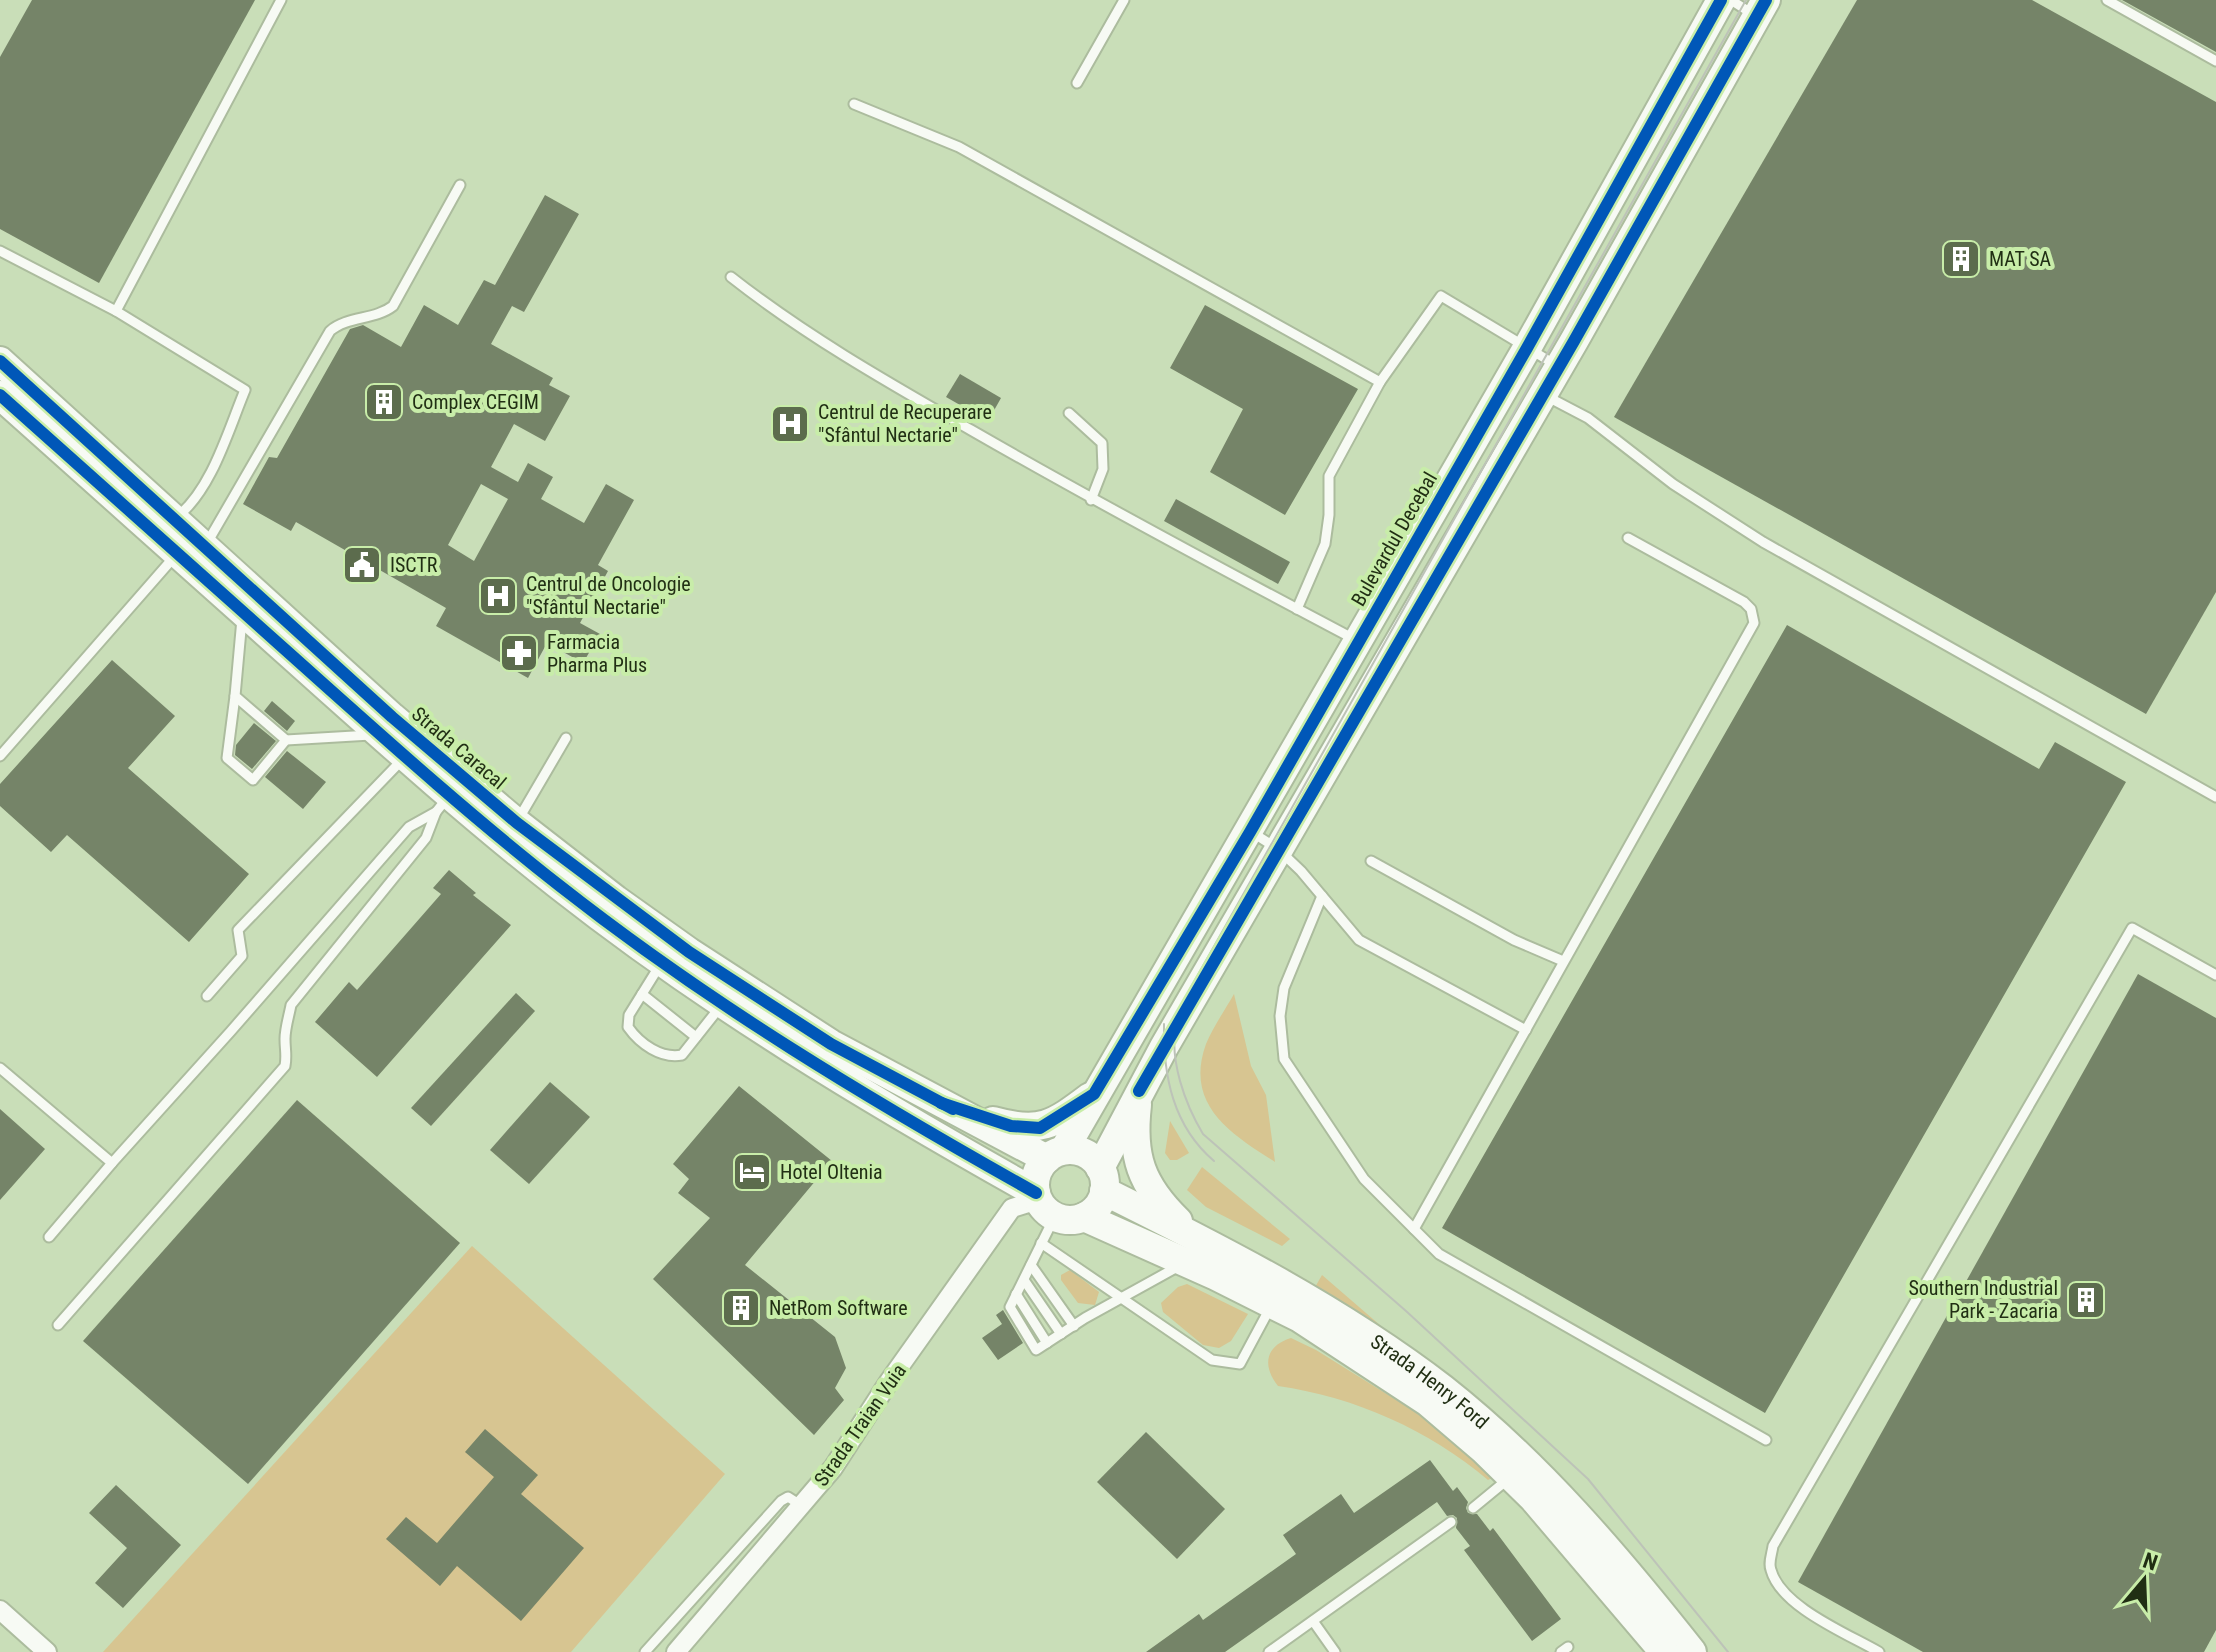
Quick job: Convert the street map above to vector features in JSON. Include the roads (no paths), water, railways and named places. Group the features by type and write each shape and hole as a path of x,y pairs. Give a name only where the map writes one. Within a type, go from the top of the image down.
{"main road":[{"name":"Bulevardul Decebal","path":"1055,1155 1250,832 1527,348 1721,0"},
{"path":"1102,1179 1085,1153 1055,1155 1039,1169 1035,1181 1043,1203 1074,1219 1084,1217 1100,1201 1102,1179 1139,1091 1543,395 1762,8"},
{"name":"Strada Caracal","path":"0,361 205,546 386,726 449,795 517,823 689,952 831,1044 941,1103 1055,1155"},
{"name":"Strada Caracal","path":"0,395 243,612 386,726 405,756 449,795 561,886 662,962 779,1043 1043,1203"},
{"path":"1139,1091 1135,1146 1146,1183 1191,1250"},
{"path":"941,1103 1011,1126 1040,1128 1094,1094"},
{"name":"Strada Henry Ford","path":"1102,1179 1191,1250 1428,1402 1512,1476 1664,1652"},
{"name":"Strada Henry Ford","path":"1084,1217 1191,1250 1320,1306 1442,1389 1507,1443 1551,1487 1597,1537 1692,1652"}],"street":[{"name":"Strada Traian Vuia","path":"676,1652 833,1468 890,1380 1012,1208 1043,1203"},
{"path":"0,1610 47,1652"}],"lane":[{"path":"116,311 281,0"},
{"path":"1077,83 1124,0"},
{"path":"1731,0 1762,8"},
{"path":"2107,0 2216,61"},
{"path":"854,104 959,147 1380,382"},
{"path":"205,546 330,331 338,324 385,313 393,306 460,185"},
{"path":"0,251 116,311 245,390 202,489 175,519"},
{"path":"731,277 782,317 877,376 1091,500 1359,642"},
{"path":"1297,609 1325,544 1329,476 1380,382 1441,296 1559,367"},
{"path":"1543,395 1588,418 1673,484 1763,542 2216,797"},
{"path":"1069,413 1102,443 1103,469 1091,500"},
{"path":"1414,1229 1754,623 1751,609 1744,602 1628,538"},
{"path":"0,756 177,553"},
{"path":"243,612 227,758 253,780 286,740 386,726"},
{"path":"235,696 286,740"},
{"path":"517,823 566,738"},
{"path":"207,996 242,956 238,930 405,756"},
{"path":"49,1237 409,827 449,795"},
{"path":"58,1325 285,1066 288,1052 285,1041 291,1005 426,838 449,795"},
{"path":"1250,832 1278,849 1301,871 1359,940 1526,1030"},
{"path":"1371,861 1514,940 1563,961"},
{"path":"1322,896 1284,988 1280,1016 1284,1059 1364,1179 1439,1254 1766,1440"},
{"path":"1879,1652 1799,1606 1778,1587 1769,1567 1773,1546 2132,928 2216,975"},
{"path":"662,962 629,1015 628,1027 633,1035 661,1054 671,1057 682,1055 722,1004"},
{"path":"642,994 696,1037"},
{"path":"0,1068 112,1163"},
{"path":"1043,1203 1041,1243 1016,1294 1047,1343 1124,1297 1191,1250"},
{"path":"1041,1243 1212,1360 1240,1364 1273,1304"},
{"path":"1031,1265 1074,1326"},
{"path":"1024,1280 1061,1334"},
{"path":"1473,1508 1512,1476"},
{"path":"645,1652 781,1501 788,1497 802,1506"},
{"path":"1269,1652 1451,1522"},
{"path":"1313,1621 1335,1652"}],"tram line":[{"path":"1728,1652 1588,1479 1406,1311 1203,1134 1180,1081 1174,1039 1177,1020 1190,989 1746,0"},
{"path":"1164,1024 1166,1062 1173,1099 1189,1132 1214,1161"}],"place":[{"name":"MAT SA","path":"1961,259"},
{"name":"Complex CEGIM","path":"384,402"},
{"name":"Centrul de Recuperare \"Sfântul Nectarie\"","path":"790,424"},
{"name":"ISCTR","path":"362,565"},
{"name":"Centrul de Oncologie \"Sfântul Nectarie\"","path":"498,596"},
{"name":"Farmacia Pharma Plus","path":"519,653"},
{"name":"Hotel Oltenia","path":"752,1172"},
{"name":"Southern Industrial Park - Zacaria","path":"2086,1300"},
{"name":"NetRom Software","path":"741,1308"}]}
